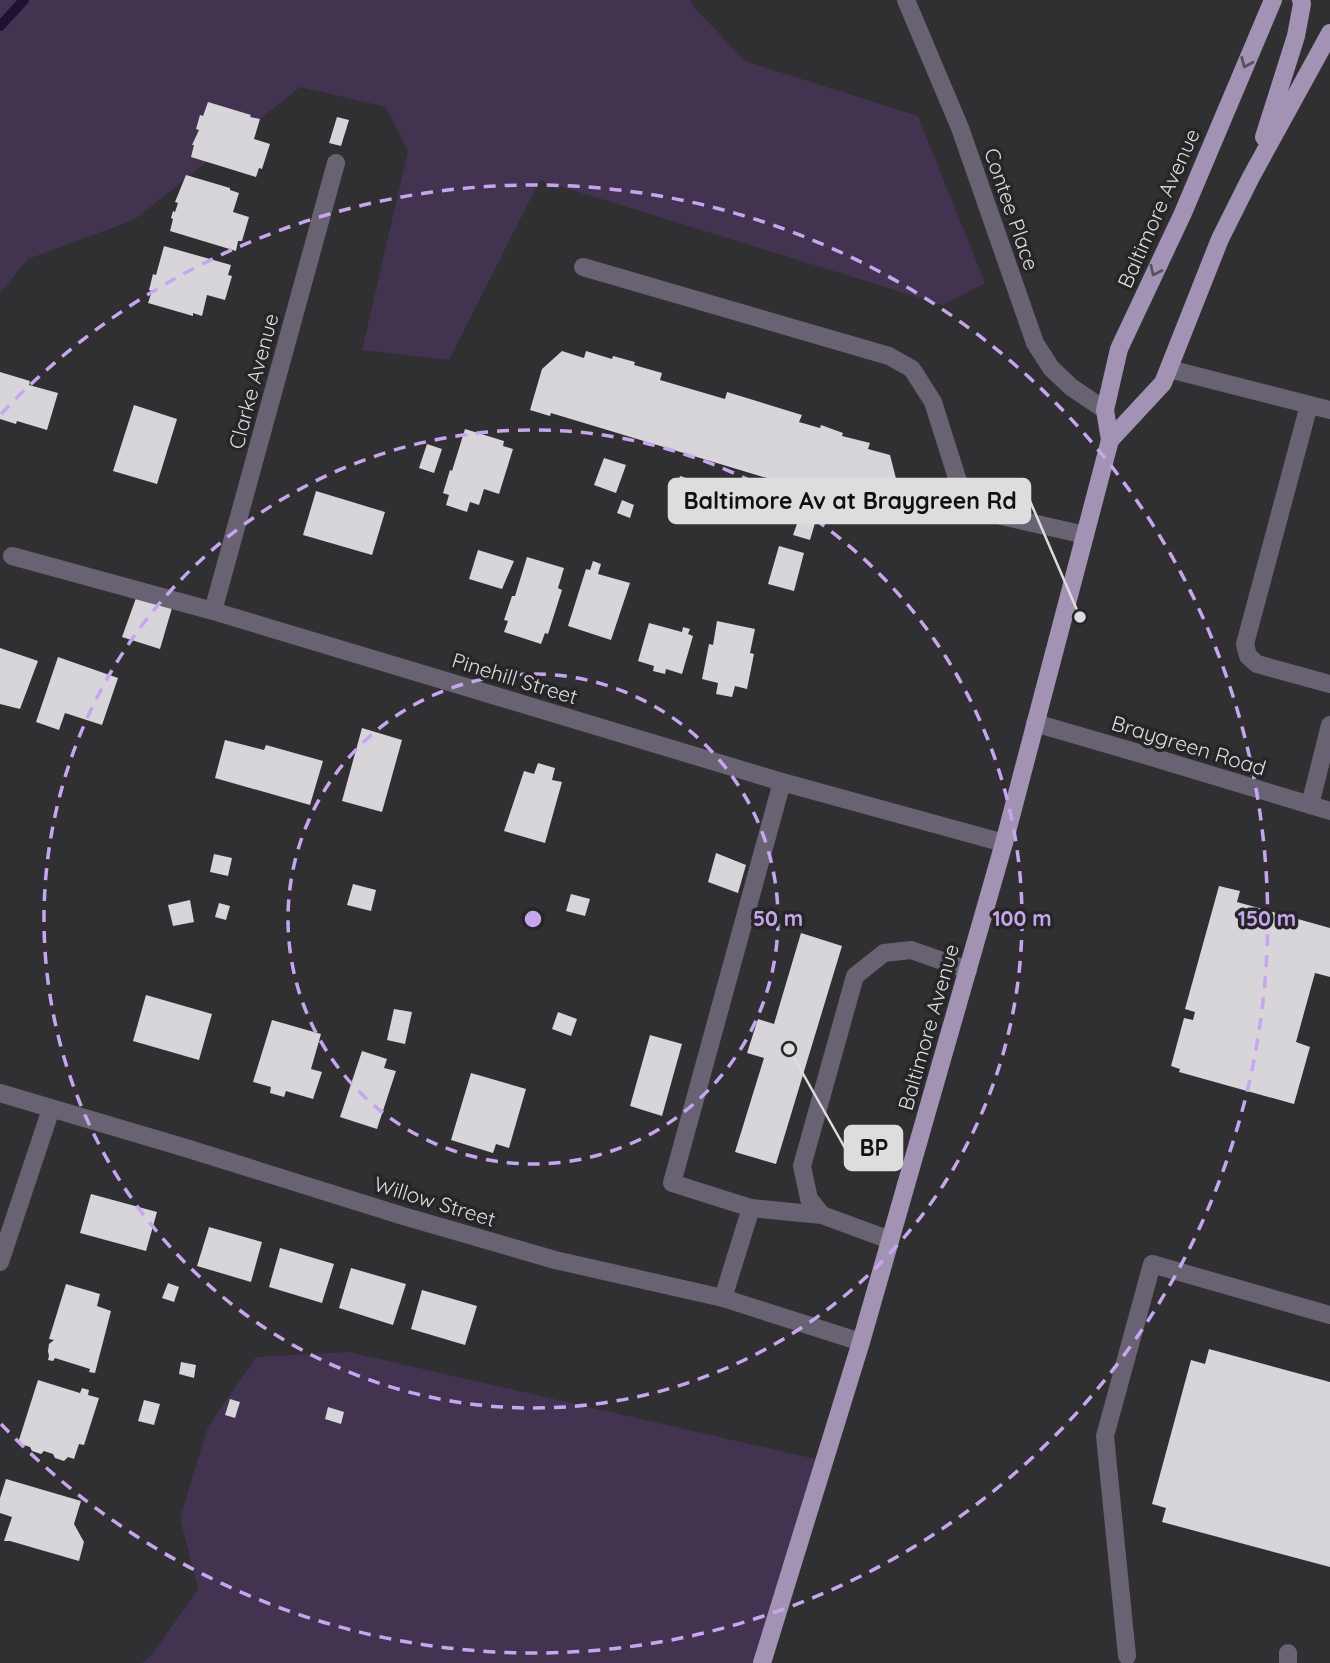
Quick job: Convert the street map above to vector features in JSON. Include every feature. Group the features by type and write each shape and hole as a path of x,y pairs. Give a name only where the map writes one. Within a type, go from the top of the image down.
{"main road":[{"name":"Baltimore Avenue","path":"762,1663 890,1241 1004,844 1110,440 1105,410 1119,349 1183,213 1273,0"},
{"path":"1251,177 1296,36 1301,0"},
{"name":"Baltimore Avenue","path":"1110,440 1163,383 1220,239 1330,33"}],"street":[{"name":"Contee Place","path":"906,0 960,128 1035,343 1051,368 1072,387 1105,410"},
{"name":"Clarke Avenue","path":"213,611 336,163"},
{"path":"583,267 889,356 912,369 933,402 963,496 980,511 1085,534"},
{"path":"1169,369 1330,410"},
{"path":"1309,405 1245,644 1248,656 1258,664 1330,684"},
{"name":"Pinehill Street","path":"12,556 213,611 782,782 1004,844"},
{"name":"Braygreen Road","path":"1035,723 1330,811"},
{"path":"1310,806 1330,725"},
{"path":"782,782 672,1183 751,1208 822,1215 890,1241"},
{"path":"822,1215 809,1199 802,1166 855,976 884,953 911,950 968,970"},
{"name":"Willow Street","path":"0,1093 403,1216 555,1260 723,1298 860,1342"},
{"path":"0,1262 51,1109"},
{"path":"723,1298 751,1208"},
{"path":"1127,1656 1105,1436 1152,1264 1330,1315"}],"shaded area":[{"path":"0,0 692,0 691,4 745,61 918,116 985,283 943,305 540,180 449,360 362,350 408,151 386,107 300,87 134,220 28,259 0,293"},
{"path":"349,1352 824,1461 766,1663 142,1663 153,1653 198,1589 180,1518 208,1427 256,1357"}],"building":[{"path":"208,102 260,119 254,139 270,144 262,169 259,168 256,177 191,157 192,145 199,130 196,129 200,115 203,116"},
{"path":"337,117 349,120 341,146 329,143"},
{"path":"186,175 239,193 233,212 249,217 236,251 170,231 173,211 175,212 178,203 175,202"},
{"path":"164,246 231,265 228,275 232,276 225,300 207,295 202,316 193,313 193,316 148,303 153,274 156,275"},
{"path":"562,351 584,358 586,351 612,359 613,356 635,362 634,365 662,373 660,380 725,399 727,392 802,415 799,422 820,428 821,425 843,433 842,436 870,443 868,449 890,455 907,522 551,413 550,416 530,410 542,369"},
{"path":"0,372 30,381 29,385 58,393 47,430 0,419"},
{"path":"134,405 177,419 157,484 113,471"},
{"path":"465,429 504,441 503,446 513,449 499,494 484,489 479,505 470,502 467,512 446,505 449,495 443,493"},
{"path":"427,444 442,449 434,473 419,468"},
{"path":"604,458 626,465 616,493 594,485"},
{"path":"680,476 711,486 698,524 668,514"},
{"path":"316,491 385,512 372,555 303,535"},
{"path":"622,500 634,505 630,518 617,513"},
{"path":"785,503 818,513 810,540 793,535 798,521 781,516"},
{"path":"779,546 804,553 794,591 768,584"},
{"path":"478,550 514,561 502,589 469,579"},
{"path":"527,557 564,568 558,588 562,590 548,634 545,633 541,644 504,632 508,621 504,620 512,596 515,596"},
{"path":"593,561 601,564 598,574 630,583 611,640 568,626 586,569 590,570"},
{"path":"136,598 172,608 160,649 122,637"},
{"path":"717,621 755,629 750,653 754,654 747,689 735,686 732,697 716,694 718,683 702,679 709,644 713,645"},
{"path":"649,623 682,632 683,627 690,629 688,634 693,636 682,674 666,669 665,674 653,671 654,666 638,661"},
{"path":"0,648 38,661 20,709 0,704"},
{"path":"58,657 118,678 102,725 65,713 59,730 36,722"},
{"path":"362,728 402,740 382,812 342,801"},
{"path":"225,740 264,750 266,745 323,761 310,805 215,778"},
{"path":"538,763 555,768 552,780 562,782 545,843 504,831 524,771 534,774"},
{"path":"716,853 746,865 738,893 708,882"},
{"path":"214,854 232,858 228,876 210,872"},
{"path":"353,884 376,890 371,911 347,905"},
{"path":"1219,886 1240,891 1237,902 1330,928 1330,977 1315,973 1296,1042 1310,1047 1294,1104 1179,1072 1180,1069 1171,1066 1184,1018 1193,1020 1195,1012 1185,1009"},
{"path":"571,894 590,899 585,916 566,911"},
{"path":"190,900 194,922 173,926 168,905"},
{"path":"219,903 230,906 226,920 215,917"},
{"path":"801,933 842,946 776,1164 735,1152 764,1058 747,1053 758,1019 774,1024"},
{"path":"146,995 212,1014 199,1060 133,1041"},
{"path":"394,1009 412,1012 405,1044 387,1040"},
{"path":"558,1012 577,1019 571,1036 552,1029"},
{"path":"272,1020 321,1034 311,1069 322,1072 313,1099 286,1091 284,1097 270,1093 271,1087 253,1082"},
{"path":"650,1035 682,1044 662,1116 630,1106"},
{"path":"362,1051 387,1059 384,1068 396,1071 377,1129 340,1117"},
{"path":"471,1073 526,1089 509,1148 496,1144 493,1153 451,1140"},
{"path":"91,1194 157,1212 146,1251 80,1233"},
{"path":"209,1227 262,1242 251,1282 197,1266"},
{"path":"280,1248 334,1264 322,1303 269,1287"},
{"path":"351,1268 406,1284 393,1325 339,1308"},
{"path":"168,1283 179,1287 174,1302 162,1298"},
{"path":"66,1284 100,1294 97,1306 111,1311 95,1373 55,1358 53,1361 48,1360 49,1344 54,1340 49,1339"},
{"path":"422,1290 477,1306 465,1345 411,1329"},
{"path":"1209,1349 1330,1382 1330,1567 1162,1522 1166,1508 1152,1504 1191,1360 1205,1364"},
{"path":"181,1362 196,1365 194,1378 179,1374"},
{"path":"38,1380 80,1393 82,1388 89,1390 88,1395 99,1398 84,1445 79,1444 74,1459 68,1457 64,1461 55,1458 53,1454 44,1451 41,1454 18,1443"},
{"path":"230,1399 240,1402 235,1418 225,1415"},
{"path":"144,1400 160,1404 154,1425 138,1421"},
{"path":"328,1407 344,1412 341,1424 325,1419"},
{"path":"6,1479 81,1501 74,1524 84,1542 79,1561 4,1541 12,1517 0,1513 0,1498"}],"waterway":[{"path":"0,26 24,0"}],"place":[{"name":"Baltimore Av at Braygreen Rd","path":"1080,617"},
{"name":"BP","path":"789,1049"}]}
